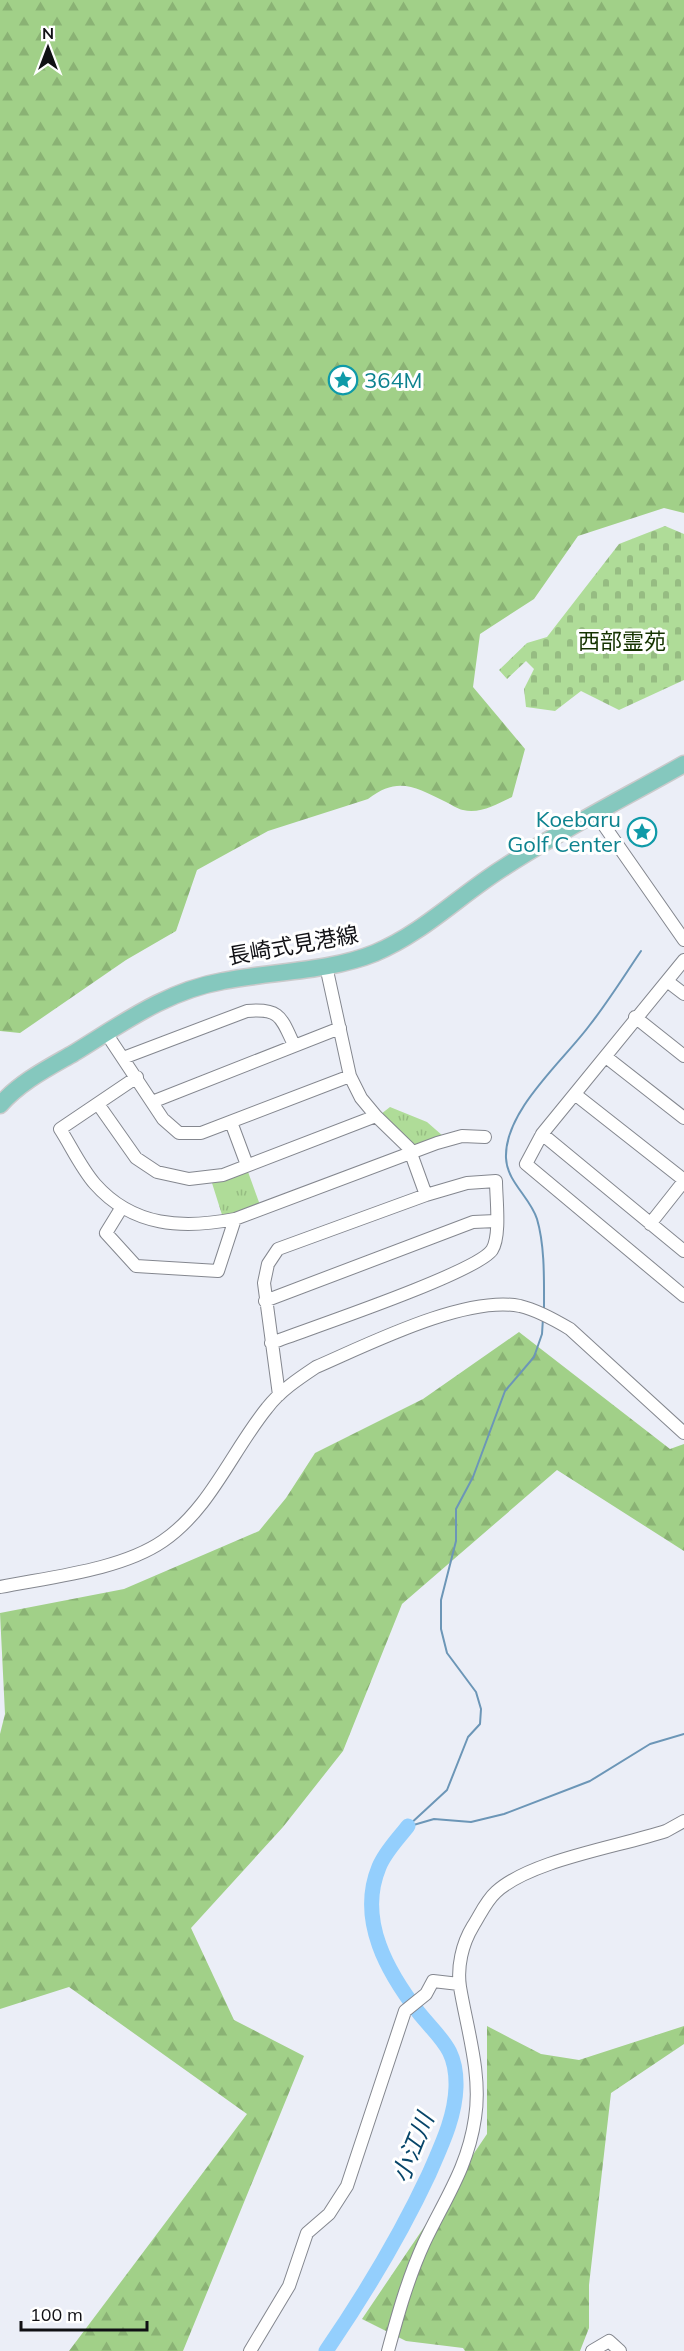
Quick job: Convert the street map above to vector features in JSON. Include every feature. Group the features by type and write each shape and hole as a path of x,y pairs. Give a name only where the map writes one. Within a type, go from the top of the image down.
{"main road":[{"name":"長崎式見港線","path":"0,1105 32,1078 149,1005 183,990 224,980 326,966 374,953 416,931 500,870 684,764"}],"street":[{"path":"596,814 684,940"},
{"path":"684,960 542,1134 526,1164 684,1296"},
{"path":"326,966 350,1076 361,1098 411,1152 426,1195"},
{"path":"667,981 684,994"},
{"path":"123,1058 247,1011 266,1009 281,1017 294,1045"},
{"path":"636,1017 684,1056"},
{"path":"152,1102 340,1028"},
{"path":"106,1033 163,1119 179,1134 201,1134 350,1076"},
{"path":"606,1057 684,1118"},
{"path":"137,1077 60,1129 94,1184 122,1207 146,1218 171,1224 200,1226 235,1219 411,1152 462,1136 485,1137"},
{"path":"576,1095 684,1181 650,1224"},
{"path":"98,1104 136,1158 157,1172 189,1179 224,1175 376,1116"},
{"path":"231,1122 247,1166"},
{"path":"542,1134 684,1251"},
{"path":"272,1342 473,1266 494,1248 496,1181 467,1183 426,1195 278,1249 268,1264 264,1283 279,1395"},
{"path":"122,1207 106,1233 136,1266 218,1271 235,1219"},
{"path":"265,1301 473,1222 496,1221"},
{"path":"0,1587 124,1560 164,1541 190,1518 203,1502 254,1425 279,1395 316,1367 388,1336 462,1310 520,1306 570,1329 684,1433"},
{"path":"388,2351 400,2304 423,2245 467,2158 476,2115 476,2079 459,1984 459,1966 467,1935 496,1892 513,1880 541,1867 666,1831 684,1821"},
{"path":"250,2351 289,2286 307,2233 329,2214 347,2186 409,2008 426,1994 433,1981 459,1984"},
{"path":"592,2351 609,2341 620,2351"}],"green space":[{"path":"0,0 684,0 684,513 664,508 578,536 534,599 480,634 473,687 525,749 512,797 488,808 470,811 459,809 416,788 398,786 388,788 368,799 268,831 197,870 176,931 126,960 20,1033 0,1031"},
{"name":"西部霊苑","path":"665,526 684,534 684,680 619,710 581,691 555,711 526,707 524,689 534,669 526,661 507,679 499,670 527,643 547,637 619,544"},
{"path":"390,1107 427,1122 443,1136 413,1146 381,1114"},
{"path":"247,1169 260,1205 223,1218 212,1183"},
{"path":"519,1332 670,1449 684,1444 684,1551 557,1470 402,1604 343,1751 283,1827 191,1928 234,2020 304,2056 183,2351 69,2351 247,2114 69,1987 0,2009 0,1734 5,1714 0,1613 124,1589 259,1531 286,1498 315,1453 423,1399"},
{"path":"487,2026 541,2054 579,2060 684,2026 684,2044 611,2093 589,2285 589,2328 580,2351 465,2351 463,2348 406,2341 362,2319 487,2134"}],"waterway":[{"path":"544,1309 544,1264 540,1229 534,1211 514,1182 507,1167 508,1140 514,1122 525,1105 596,1017 641,951"},
{"path":"408,1826 447,1790 468,1737 480,1724 481,1709 476,1692 447,1653 441,1629 441,1600 456,1541 456,1509 473,1477 505,1391 534,1357 542,1334 543,1318"},
{"path":"410,1826 434,1819 471,1822 504,1814 590,1781 650,1744 684,1734"},
{"name":"小江川","path":"326,2351 381,2264 418,2197 447,2132 455,2098 456,2074 451,2054 397,1981 379,1945 374,1926 373,1887 379,1867 388,1851 408,1826"}],"place":[{"name":"364M","path":"343,380"},
{"name":"Koebaru Golf Center","path":"642,832"}]}
